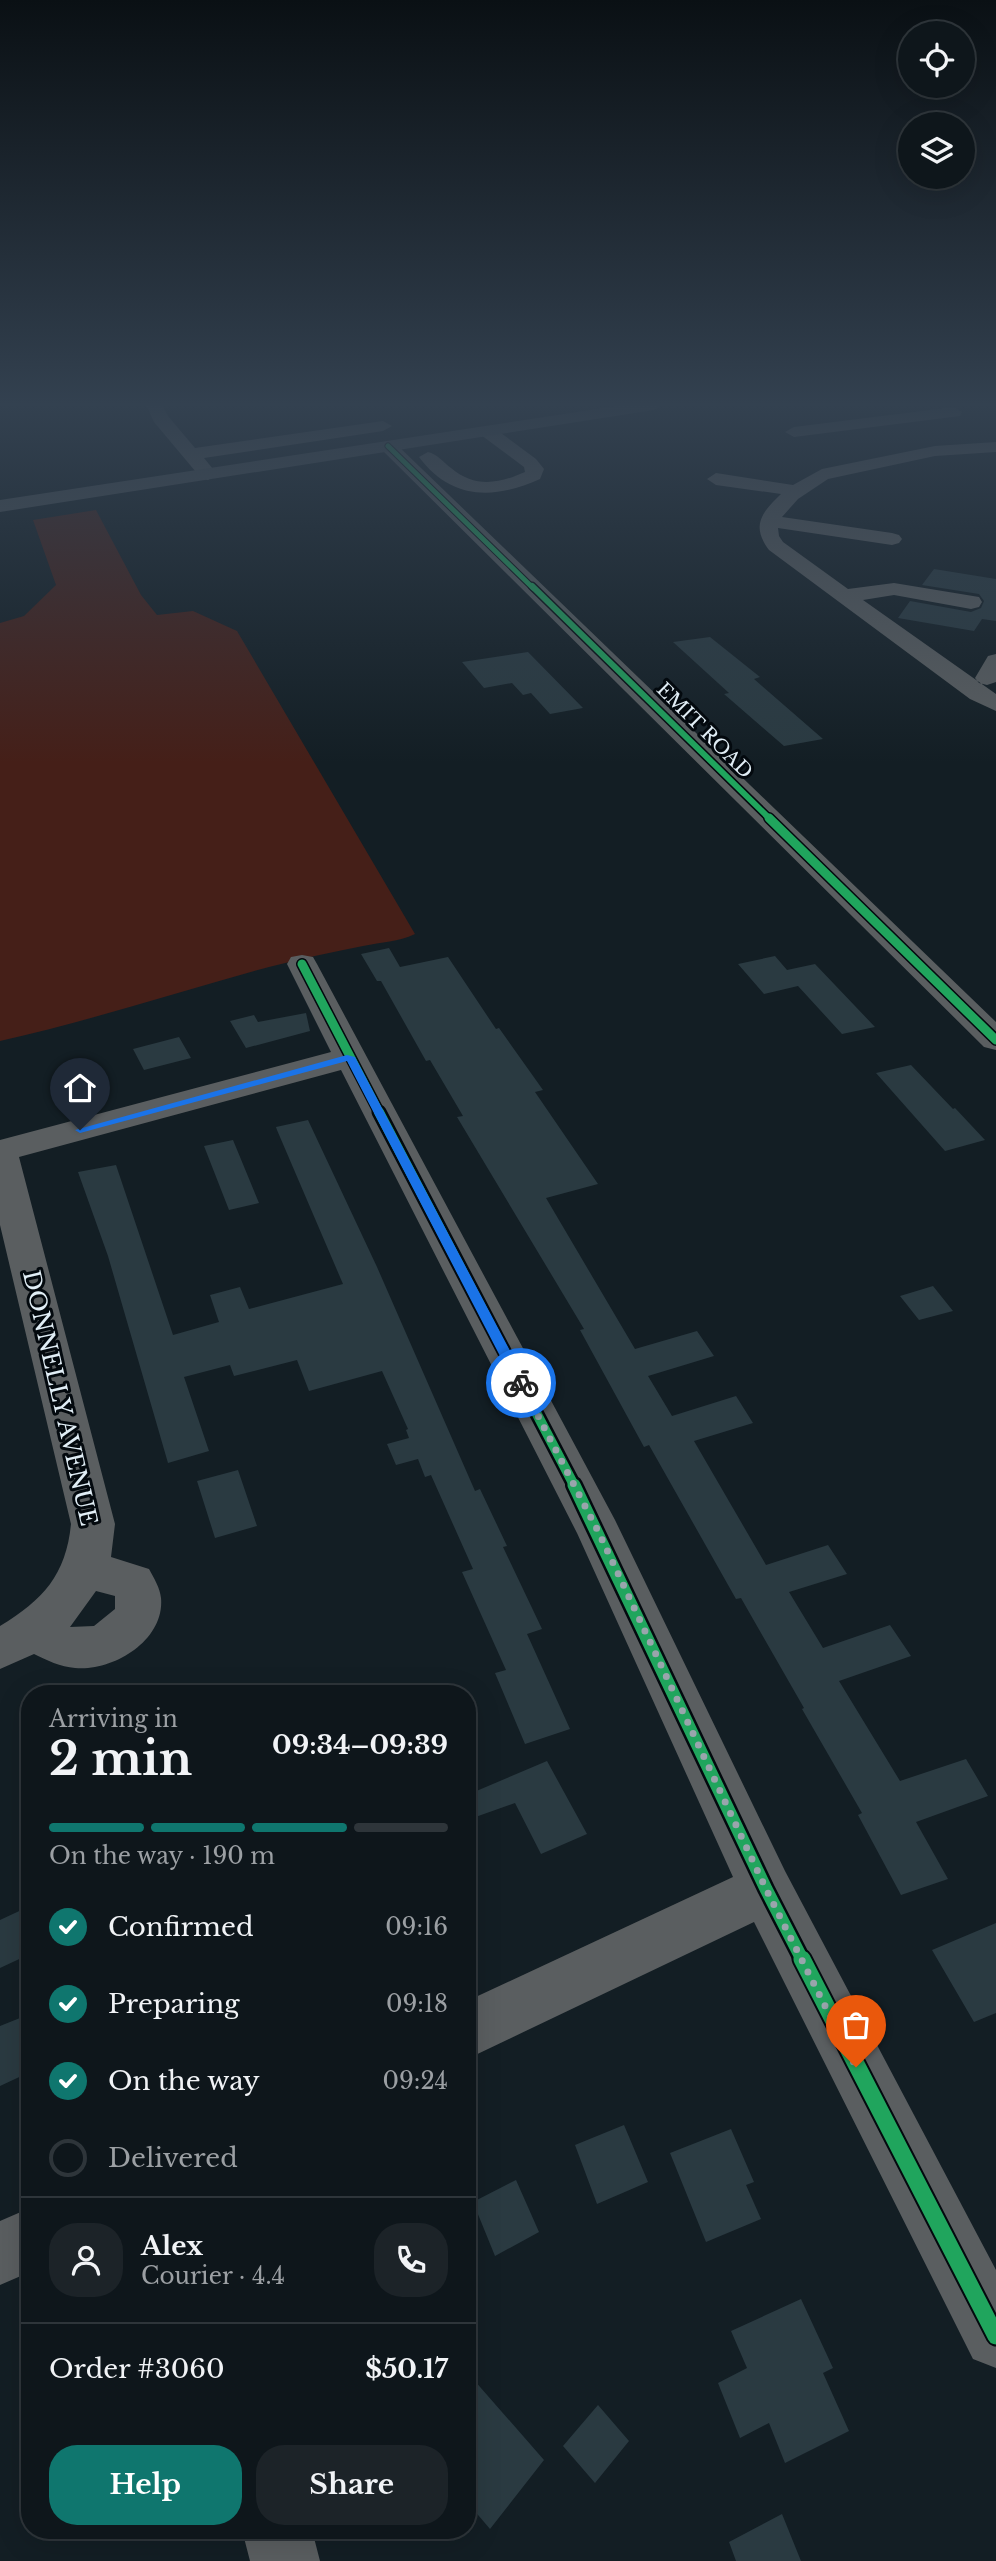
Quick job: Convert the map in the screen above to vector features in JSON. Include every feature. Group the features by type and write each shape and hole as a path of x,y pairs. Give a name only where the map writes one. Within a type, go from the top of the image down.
{"street":[{"name":"EMIT ROAD","path":"481,525 996,1040"},
{"path":"769,525 766,529 771,542 844,596 986,676 996,704"},
{"path":"795,525 892,539"},
{"path":"844,596 894,589 971,602"},
{"path":"302,964 599,1533 766,1889 996,2336"},
{"path":"0,1151 350,1057"},
{"name":"DONNELLY AVENUE","path":"0,1151 93,1524 93,1540 85,1569 68,1598 16,1640"},
{"path":"16,1640 76,1648 106,1642 132,1625 140,1604 133,1582 85,1569"},
{"path":"476,2027 766,1889"},
{"path":"0,2254 21,2244"},
{"path":"279,2539 285,2561"}],"shaded area":[{"path":"35,525 104,525 141,595 157,615 193,611 237,631 415,934 269,967 0,1041 0,623 24,616 56,585"}],"building":[{"path":"934,569 996,579 996,621 982,619 974,631 898,618 910,601 971,612 981,608 984,601 979,594 922,585"},
{"path":"710,637 760,677 754,679 823,739 784,746 724,694 729,693 673,642"},
{"path":"528,652 583,708 550,714 531,693 523,695 512,683 484,688 462,662"},
{"path":"389,948 400,967 448,957 496,1029 499,1028 543,1090 535,1092 598,1184 546,1198 635,1349 697,1331 714,1356 648,1376 672,1416 736,1396 753,1423 694,1441 766,1565 828,1545 847,1574 789,1592 823,1648 890,1625 911,1656 839,1681 900,1781 966,1759 988,1796 916,1822 948,1879 901,1895 858,1815 862,1813 741,1598 736,1599 649,1445 644,1447 580,1330 584,1329 457,1117 463,1116 430,1060 426,1061 381,981 377,981 361,954"},
{"path":"775,956 787,970 815,964 875,1027 842,1034 798,986 764,994 738,964"},
{"path":"306,1013 310,1031 246,1048 230,1021 254,1015 258,1022"},
{"path":"179,1037 191,1058 144,1070 133,1049"},
{"path":"911,1065 985,1140 945,1151 876,1073"},
{"path":"308,1120 377,1267 475,1491 480,1489 507,1546 503,1547 542,1629 527,1634 570,1729 525,1744 495,1673 506,1670 462,1572 473,1569 431,1475 425,1477 418,1459 396,1465 387,1444 409,1438 408,1429 382,1371 309,1391 297,1360 234,1376 230,1365 184,1377 209,1451 168,1463 108,1256 78,1172 116,1165 173,1335 219,1322 210,1295 240,1287 249,1309 343,1284 276,1127"},
{"path":"233,1140 259,1203 229,1210 204,1146"},
{"path":"933,1286 953,1311 919,1320 900,1296"},
{"path":"238,1470 257,1526 215,1538 197,1481"},
{"path":"547,1761 587,1834 541,1854 515,1803 476,1817 476,1791"},
{"path":"21,1910 21,1958 0,1968 0,1920"},
{"path":"996,1923 996,2013 974,2022 932,1950"},
{"path":"21,2018 21,2076 0,2086 0,2026"},
{"path":"624,2125 648,2182 597,2204 575,2145"},
{"path":"731,2129 754,2182 746,2185 761,2219 706,2242 670,2153"},
{"path":"516,2180 539,2232 495,2256 476,2209 476,2200"},
{"path":"801,2299 833,2368 823,2373 849,2431 785,2463 769,2423 740,2438 718,2383 747,2368 731,2331"},
{"path":"476,2382 544,2460 490,2529 476,2513"},
{"path":"598,2405 629,2441 595,2483 563,2446"},
{"path":"782,2514 801,2561 736,2561 729,2542"}],"cycle path":[{"path":"468,525 996,1040"},
{"path":"302,964 599,1533 766,1889 996,2336"}],"way so far":[{"path":"521,1383 599,1533 766,1889 856,2067"}],"route":[{"path":"80,1130 350,1057 521,1383"}]}
